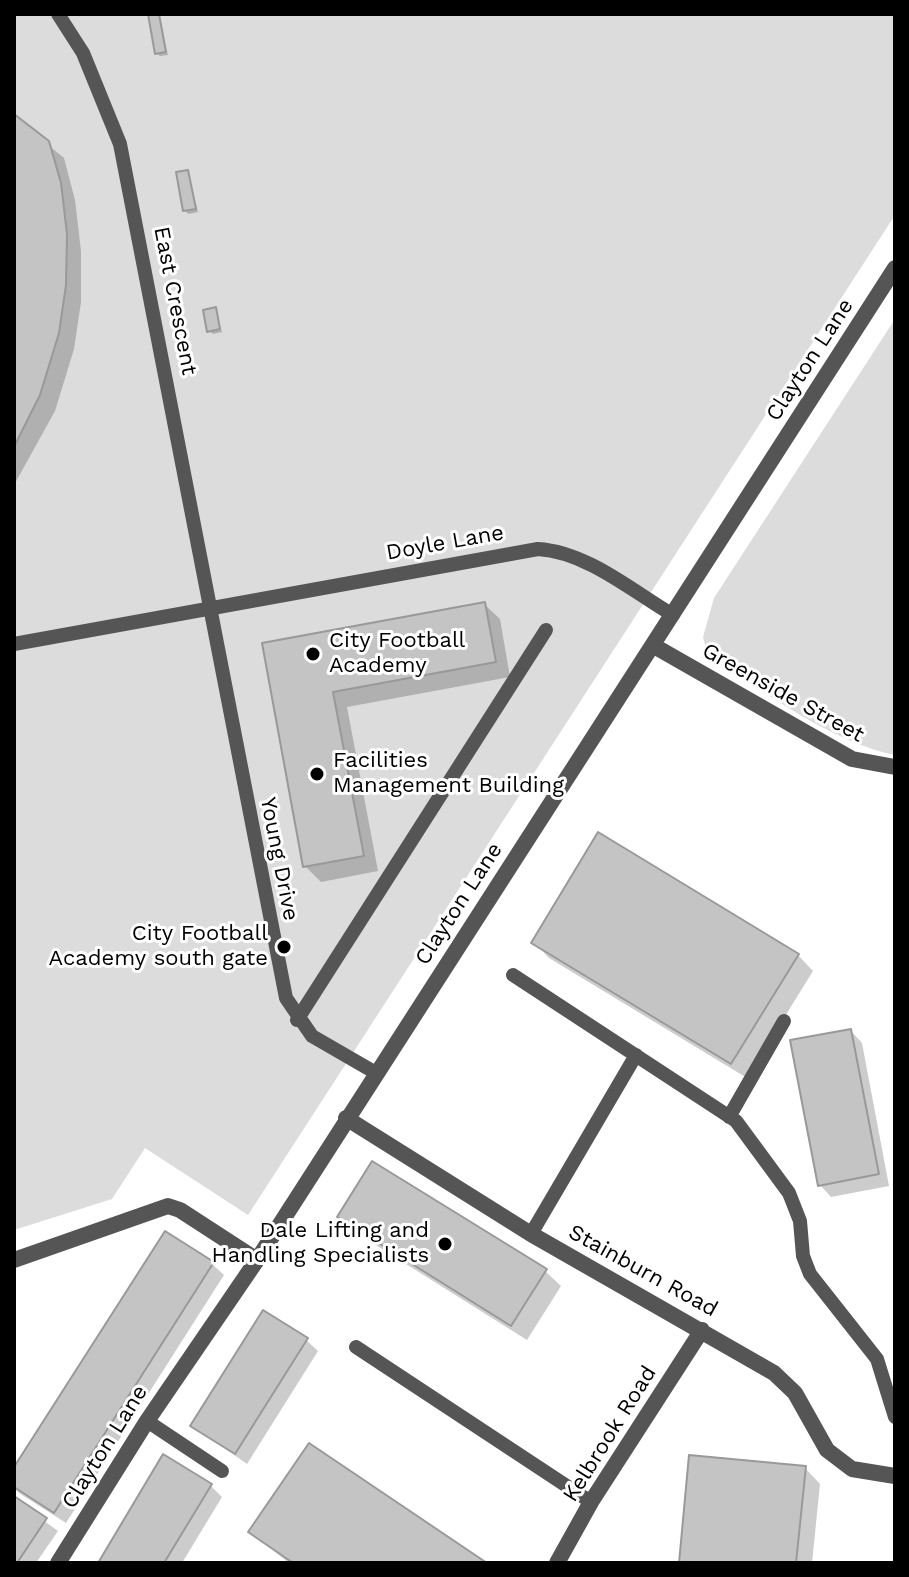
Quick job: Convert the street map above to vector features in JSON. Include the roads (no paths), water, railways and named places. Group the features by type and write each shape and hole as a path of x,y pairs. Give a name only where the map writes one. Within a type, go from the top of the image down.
{"street":[{"name":"Clayton Lane","path":"58,1563 147,1421 257,1260 654,646 895,268"},
{"name":"Greenside Street","path":"654,646 852,759 895,767"},
{"name":"Stainburn Road","path":"346,1118 531,1234 774,1373 795,1393 827,1450 852,1469 895,1476"},
{"path":"14,1260 168,1206 180,1210 257,1260"},
{"name":"Kelbrook Road","path":"557,1563 591,1502 702,1330"}],"lane":[{"name":"East Crescent","path":"58,14 83,53 117,132 210,609"},
{"name":"Doyle Lane","path":"14,644 538,549 556,550 578,558 673,615"},
{"name":"Young Drive","path":"210,609 276,961 286,998 297,1020 312,1036 376,1073"},
{"path":"297,1020 546,630"},
{"path":"513,975 736,1121 789,1193 800,1221 803,1256 810,1274 877,1359 895,1417"},
{"path":"729,1117 784,1021"},
{"path":"531,1234 636,1055"},
{"path":"356,1347 591,1502"},
{"path":"147,1421 222,1471"}],"place":[{"name":"City Football Academy","path":"313,654"},
{"name":"Facilities Management Building","path":"317,774"},
{"name":"City Football Academy south gate","path":"284,947"},
{"name":"Dale Lifting and Handling Specialists","path":"445,1244"}]}
